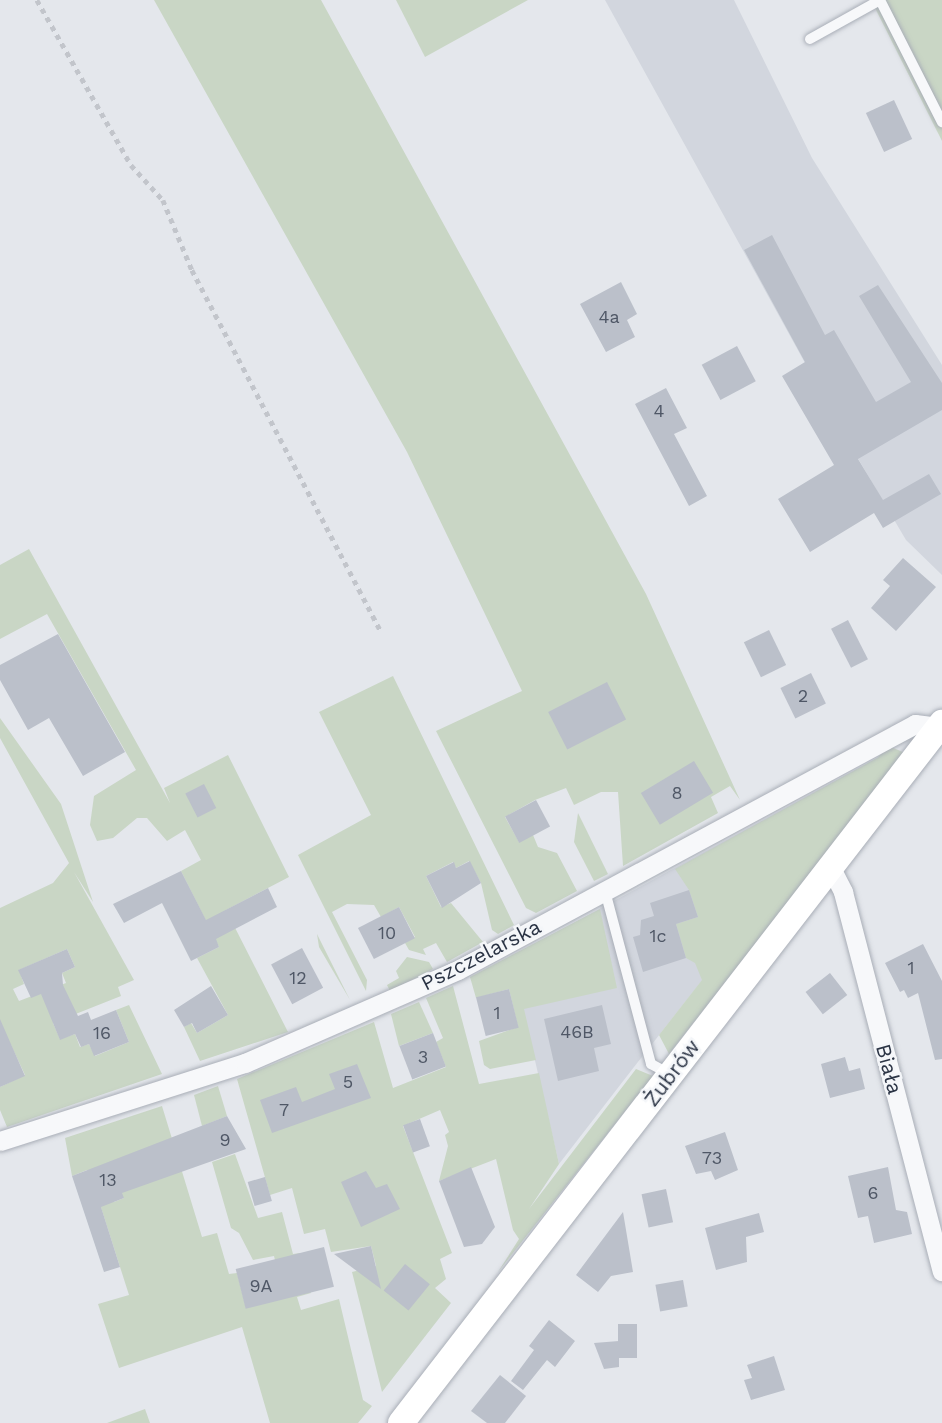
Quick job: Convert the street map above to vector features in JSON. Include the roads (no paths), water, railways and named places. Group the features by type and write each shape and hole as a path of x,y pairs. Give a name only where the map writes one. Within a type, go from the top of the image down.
{"main road":[{"name":"Żubrów","path":"401,1423 940,725"}],"street":[{"name":"Pszczelarska","path":"0,1141 247,1062 458,970 915,724 940,725"},
{"name":"Biała","path":"831,868 843,891 942,1271"}],"lane":[{"path":"810,39 880,0 942,122"},
{"path":"605,891 651,1064 669,1074"}]}
